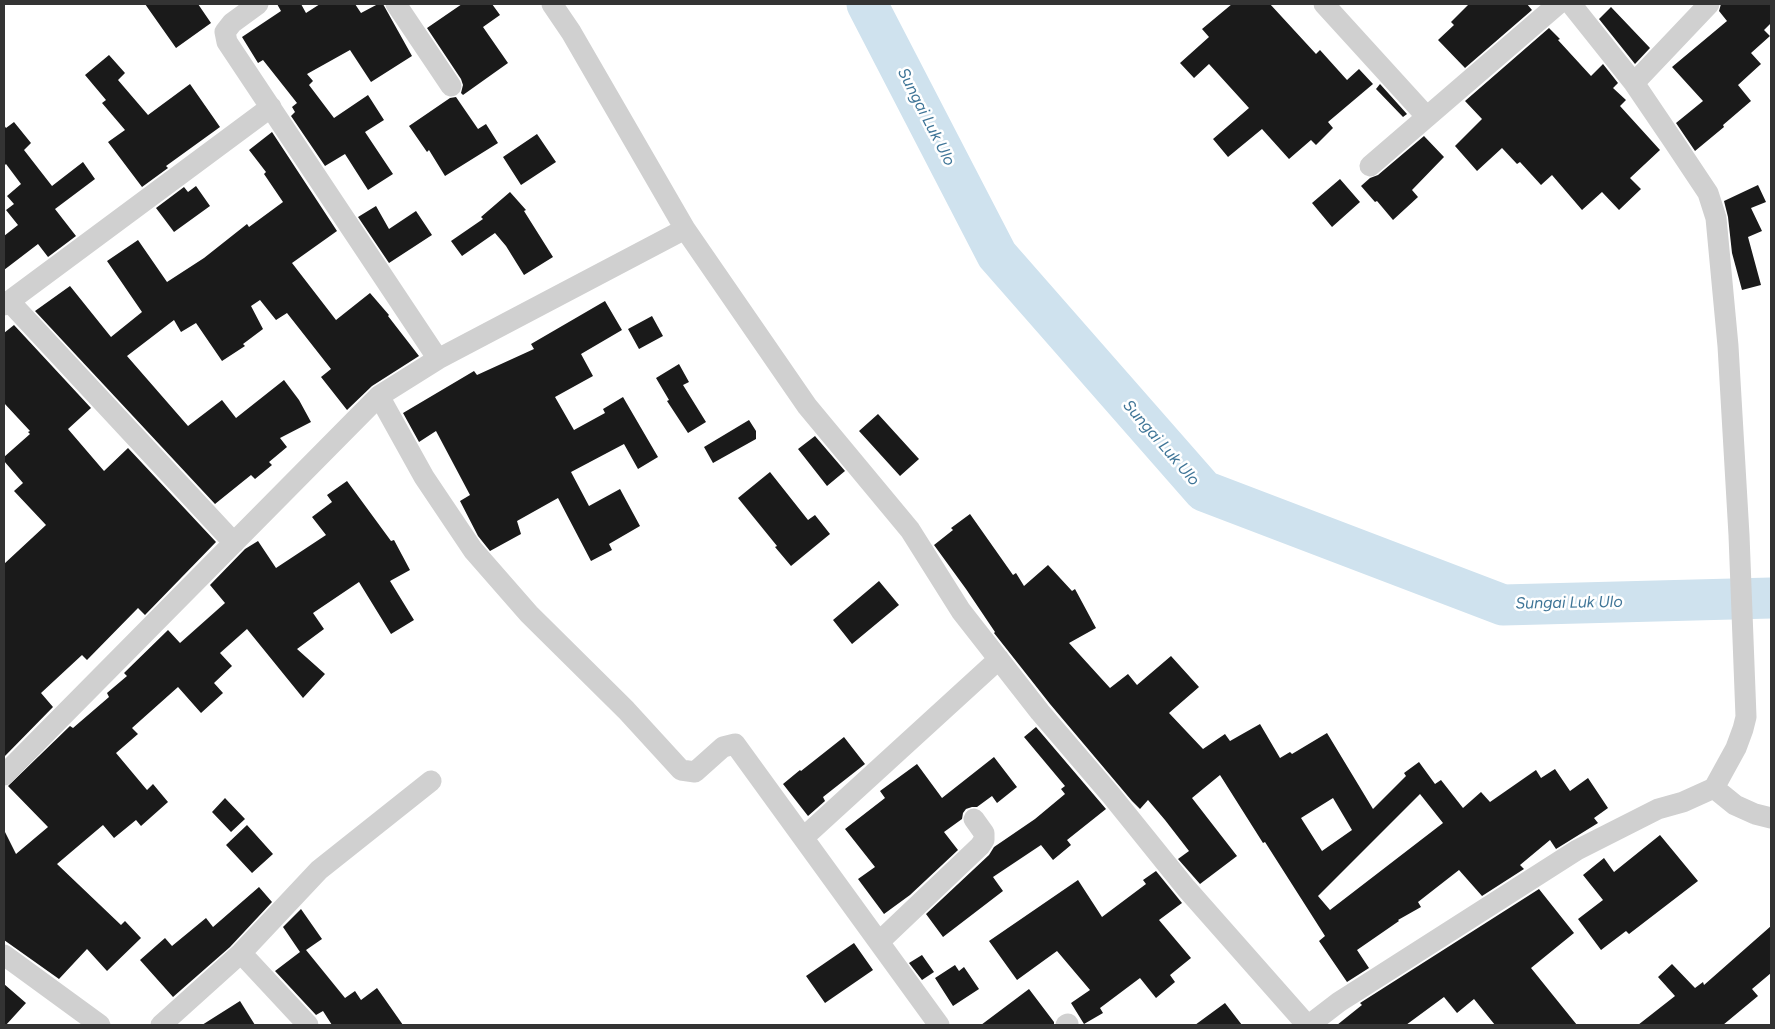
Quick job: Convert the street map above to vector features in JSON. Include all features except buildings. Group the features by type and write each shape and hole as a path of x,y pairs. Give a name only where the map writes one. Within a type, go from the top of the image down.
{"street":[{"path":"258,4 232,23 225,32 227,42 438,359"},
{"path":"396,4 451,86"},
{"path":"552,4 571,32 685,229 807,406 910,530 961,611 1040,712 1111,795 1186,888 1308,1025 1339,1002 1577,850 1658,809 1683,802 1714,788 1736,748 1743,729 1746,717 1738,535 1728,346 1716,218 1708,193 1634,83 1571,4"},
{"path":"1324,4 1427,116"},
{"path":"1370,166 1558,4"},
{"path":"1634,83 1709,4"},
{"path":"234,543 6,303 271,107"},
{"path":"4,775 379,396 438,359 685,229"},
{"path":"379,396 424,477 473,550 529,614 626,710 681,770 695,772 723,747 735,744 939,1025"},
{"path":"803,838 999,659"},
{"path":"161,1025 241,953 319,870 431,782"},
{"path":"1714,788 1735,805 1755,814 1771,818"},
{"path":"879,942 980,846 984,840 984,833 974,819"},
{"path":"241,953 308,1025"},
{"path":"4,956 100,1025"}],"waterway":[{"name":"Sungai Luk Ulo","path":"867,4 997,255 1204,491 1503,605 1771,598"}]}
